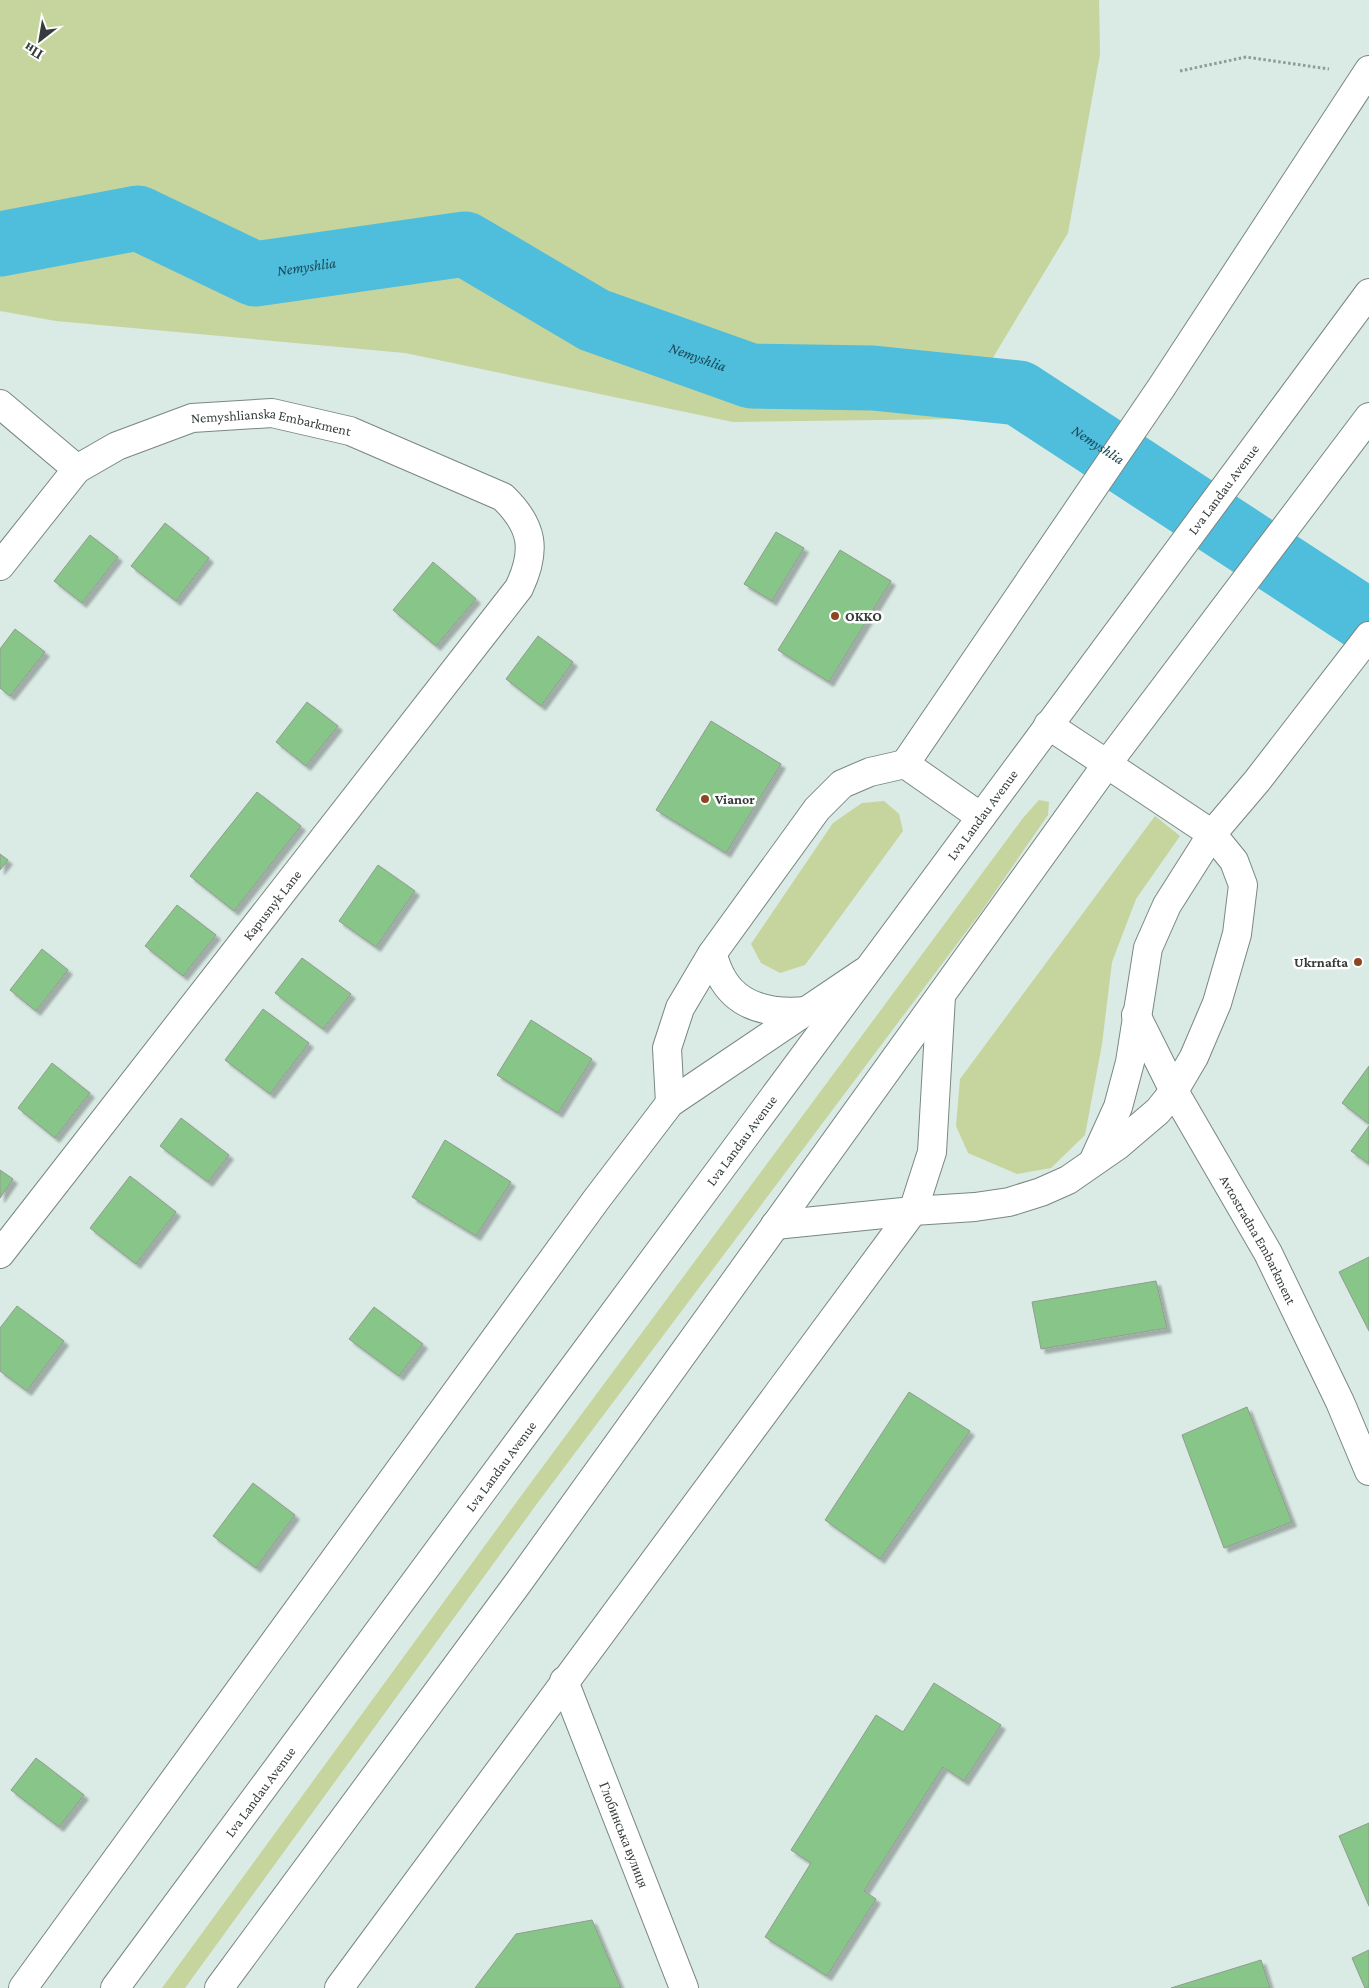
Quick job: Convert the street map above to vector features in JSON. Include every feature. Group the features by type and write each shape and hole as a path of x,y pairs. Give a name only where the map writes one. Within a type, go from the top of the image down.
{"street":[{"path":"670,1103 667,1048 680,1008 712,954 817,809 842,784 870,772 905,764 1161,388 1367,72"},
{"name":"Lva Landau Avenue","path":"115,1988 870,968 1144,594 1369,293"},
{"path":"0,404 77,470 0,566"},
{"name":"Nemyshlianska Embarkment","path":"77,470 117,446 192,418 272,413 350,431 503,497 518,511 527,530 530,550"},
{"path":"219,1988 523,1575 1107,764 1369,417"},
{"name":"Kapusnyk Lane","path":"0,1254 519,588 528,570 530,550"},
{"path":"1093,1163 1118,1107 1130,1062 1148,948 1167,905 1212,834 1257,781 1369,636"},
{"path":"775,1225 1009,1202 1041,1192 1068,1180 1138,1130 1158,1111 1174,1091 1194,1057 1217,1003 1237,934 1243,885 1234,861 1212,834 1048,725"},
{"path":"905,764 981,817"},
{"path":"712,954 721,977 735,995 749,1004 784,1013 806,1011"},
{"path":"24,1988 596,1200 670,1103 870,968"},
{"path":"339,1988 913,1211 932,1152 941,996"},
{"name":"Avtostradna Embarkment","path":"1136,1015 1174,1091 1268,1253 1340,1402 1369,1471"},
{"name":"Глобинська вулиця","path":"564,1681 684,1988"}],"path":[{"path":"1180,71 1246,57 1367,72"}],"green space":[{"path":"0,0 1099,0 1100,54 1068,233 956,419 733,422 405,353 56,321 0,311"},
{"path":"1039,800 1049,802 1048,815 981,912 536,1505 185,1988 162,1988 521,1496 1023,818"},
{"path":"884,801 899,814 903,831 805,965 780,973 761,963 751,944 833,823 862,803"},
{"path":"1155,816 1180,836 1136,899 1112,962 1102,1044 1085,1135 1051,1168 1017,1174 968,1153 956,1126 960,1079"}],"building":[{"path":"165,523 209,558 176,601 131,566"},
{"path":"776,532 804,548 772,601 744,584"},
{"path":"90,535 118,557 82,603 54,581"},
{"name":"OKKO","path":"840,550 891,581 829,682 778,650"},
{"path":"433,562 476,599 436,646 393,610"},
{"path":"15,629 45,652 10,696 0,688 0,649"},
{"path":"538,636 573,662 541,706 506,679"},
{"path":"307,702 338,726 306,766 276,742"},
{"path":"711,721 781,764 726,853 656,810"},
{"path":"257,792 301,826 234,911 190,876"},
{"path":"0,854 8,860 0,870"},
{"path":"378,865 415,891 376,947 339,921"},
{"path":"177,905 216,935 183,976 145,946"},
{"path":"42,949 68,970 36,1011 10,990"},
{"path":"302,958 351,994 323,1029 275,993"},
{"path":"263,1009 309,1043 270,1094 225,1060"},
{"path":"531,1020 592,1059 558,1113 497,1075"},
{"path":"52,1063 90,1093 55,1138 18,1108"},
{"path":"1369,1066 1369,1124 1342,1103"},
{"path":"181,1118 229,1155 208,1182 160,1146"},
{"path":"1369,1126 1369,1164 1351,1151"},
{"path":"445,1140 511,1182 476,1236 412,1197"},
{"path":"0,1170 13,1179 0,1198"},
{"path":"130,1176 176,1212 136,1264 90,1228"},
{"path":"1369,1257 1369,1331 1339,1272"},
{"path":"1156,1281 1167,1328 1041,1349 1032,1302"},
{"path":"17,1306 64,1341 27,1391 0,1371 0,1328"},
{"path":"374,1307 423,1344 399,1376 349,1339"},
{"path":"909,1392 970,1431 880,1559 825,1520"},
{"path":"1247,1407 1292,1522 1224,1548 1182,1435"},
{"path":"253,1483 295,1515 256,1568 213,1536"},
{"path":"934,1683 1001,1725 964,1781 943,1767 864,1891 876,1899 827,1976 765,1937 811,1863 791,1850 876,1715 903,1732"},
{"path":"36,1758 84,1795 59,1827 11,1790"},
{"path":"1369,1823 1369,1906 1339,1836"},
{"path":"592,1920 621,1988 475,1988 516,1934"},
{"path":"1369,1950 1369,1988 1365,1988 1352,1958"},
{"path":"1261,1960 1270,1988 1171,1988"}],"waterway":[{"name":"Nemyshlia","path":"0,244 138,218 255,274 465,244 594,320 751,376 873,378 1019,393 1369,622"}],"place":[{"name":"OKKO","path":"835,616"},
{"name":"Vianor","path":"705,799"},
{"name":"Ukrnafta","path":"1358,962"}]}
